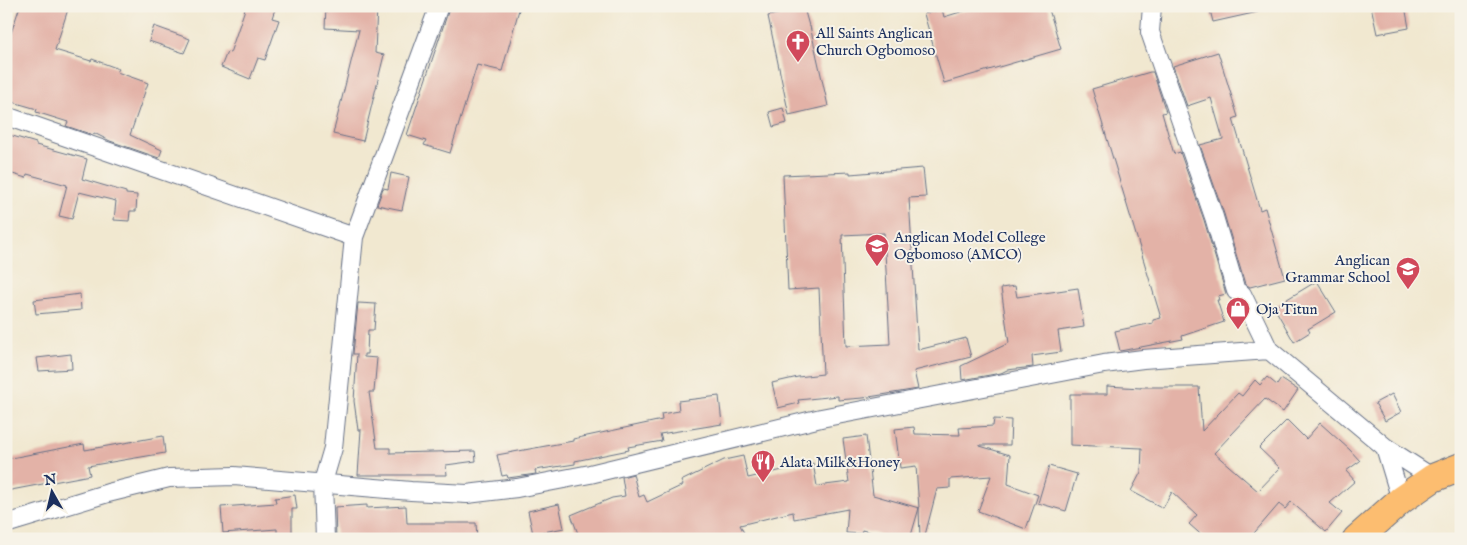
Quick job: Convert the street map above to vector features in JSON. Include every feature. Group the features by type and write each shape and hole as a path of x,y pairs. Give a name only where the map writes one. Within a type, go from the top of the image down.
{"highway":[{"path":"1357,539 1401,500 1433,478 1461,467"}],"street":[{"path":"325,539 323,482 333,448 354,237 439,6"},
{"path":"1152,6 1150,32 1214,217 1233,283 1236,291 1242,294 1270,350 1385,448 1433,478"},
{"path":"6,116 354,237"},
{"path":"6,524 108,493 169,478 234,476 466,494 517,488 590,474 821,418 1104,364 1143,359 1270,350"},
{"path":"1385,448 1401,500"}],"building":[{"path":"20,6 69,6 55,50 91,61 92,59 119,69 117,72 148,83 130,135 162,150 159,158 110,141 94,133 93,135 66,126 68,122 36,112 37,109 6,100 6,48"},
{"path":"246,6 276,6 272,18 279,20 265,60 258,58 250,79 221,67 227,52 230,53"},
{"path":"326,6 377,6 375,53 384,55 363,141 333,134 359,30 325,28"},
{"path":"450,6 520,6 502,71 477,65 450,153 424,145 426,141 407,135"},
{"path":"980,6 1048,6 1061,49 944,83 924,14 942,9 944,17"},
{"path":"1209,6 1257,6 1258,12 1213,22"},
{"path":"1371,6 1405,6 1409,28 1377,34"},
{"path":"804,8 810,26 828,106 789,115 768,16"},
{"path":"154,26 190,39 184,53 149,41"},
{"path":"1218,52 1238,117 1233,119 1260,210 1265,208 1285,278 1250,287 1245,284 1224,214 1200,145 1223,139 1211,98 1187,106 1173,66"},
{"path":"1153,72 1166,112 1162,113 1174,154 1180,152 1204,220 1226,294 1218,296 1219,300 1217,300 1224,322 1182,336 1183,339 1120,351 1115,331 1153,323 1153,320 1161,318 1092,89"},
{"path":"783,108 787,123 773,127 769,112"},
{"path":"6,134 36,143 36,145 87,159 82,179 126,192 126,194 137,195 136,211 130,211 129,221 114,220 116,201 79,192 72,219 59,216 67,185 27,174 26,178 6,172"},
{"path":"923,168 926,197 909,198 918,350 966,338 971,357 914,371 918,389 863,398 838,400 838,396 798,400 799,403 778,408 772,383 823,374 819,288 788,290 783,175 850,172 850,174","holes":["884,233 890,344 846,346 842,235"]},
{"path":"391,173 409,177 402,210 377,205 383,188 388,189"},
{"path":"1317,281 1336,312 1308,329 1310,332 1294,342 1274,307"},
{"path":"1015,286 1017,297 1078,288 1084,327 1058,331 1061,352 1032,356 1033,367 1007,370 1001,373 962,380 961,366 1009,343 1001,288"},
{"path":"80,294 81,310 36,314 34,300"},
{"path":"358,303 376,304 374,330 368,330 367,354 364,354 364,357 377,358 374,392 369,392 377,448 390,448 390,453 475,451 476,461 446,465 447,475 358,475 361,430 358,430 354,401 357,354 353,354"},
{"path":"71,354 72,369 39,371 37,358"},
{"path":"1267,377 1277,385 1281,379 1298,390 1283,412 1265,399 1214,453 1258,491 1280,468 1259,448 1287,420 1306,439 1320,423 1360,461 1346,471 1355,481 1330,503 1342,513 1326,532 1291,502 1285,509 1279,504 1249,539 1206,539 1189,524 1197,515 1172,492 1163,508 1131,491 1141,472 1142,448 1070,445 1070,394 1107,394 1107,386 1141,388 1199,387 1202,431 1238,393 1242,396 1255,380 1260,385"},
{"path":"1392,394 1401,412 1385,421 1375,403"},
{"path":"719,396 722,424 660,434 662,441 628,447 629,450 575,461 575,464 535,470 536,474 508,478 507,475 502,476 497,455 573,441 573,439 662,420 661,414 679,411 678,401"},
{"path":"994,419 1011,420 1010,445 980,446 1010,455 1008,484 1038,495 1026,529 978,511 991,476 950,479 950,488 937,489 924,539 920,539 916,466 900,468 895,429 914,427 915,434 960,435 959,428 993,426"},
{"path":"163,436 165,453 88,466 90,475 6,491 6,459 84,444 85,450"},
{"path":"866,436 873,495 919,508 910,539 894,539 862,530 861,534 846,533 848,509 794,519 793,512 740,525 747,539 580,539 571,515 612,498 625,496 622,477 633,474 639,497 644,495 647,502 683,485 681,481 724,460 743,456 748,478 813,463 817,486 849,482 843,439"},
{"path":"1049,466 1077,474 1066,511 1038,503"},
{"path":"295,495 297,509 292,509 292,539 277,539 277,529 223,533 221,507 276,503 275,498"},
{"path":"559,504 564,528 533,534 528,511"},
{"path":"367,505 367,508 406,506 407,523 476,523 477,539 336,539 335,507"}],"place":[{"name":"All Saints Anglican Church Ogbomoso","path":"798,63"},
{"name":"Anglican Model College Ogbomoso (AMCO)","path":"877,267"},
{"name":"Anglican Grammar School","path":"1408,290"},
{"name":"Oja Titun","path":"1238,330"},
{"name":"Alata Milk&Honey","path":"763,483"}]}
